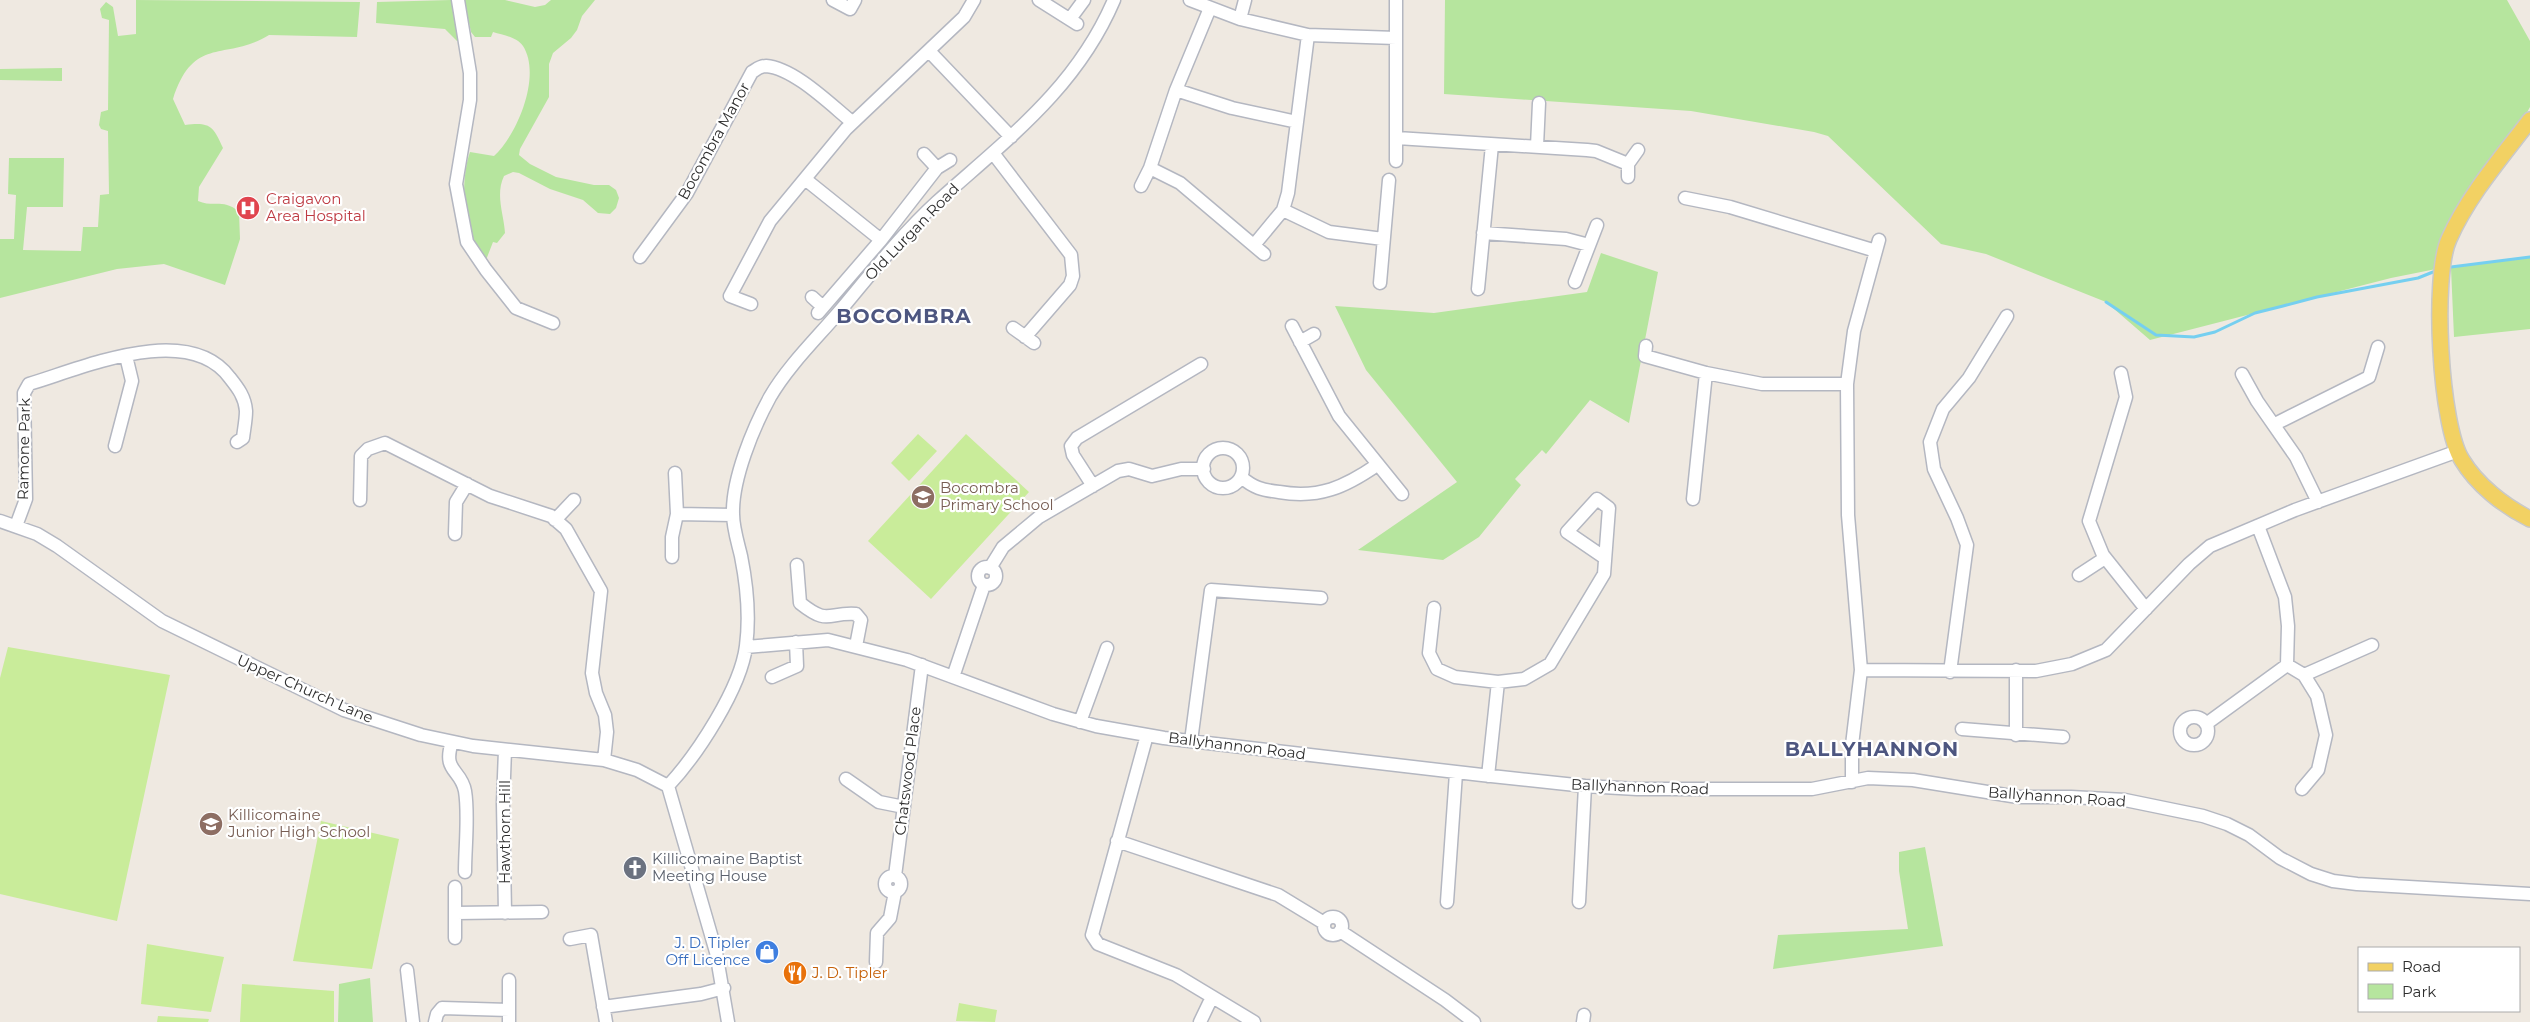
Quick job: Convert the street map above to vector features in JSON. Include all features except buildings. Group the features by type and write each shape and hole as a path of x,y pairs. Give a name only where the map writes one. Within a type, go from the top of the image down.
{"main road":[{"path":"2530,120 2461,216 2448,241 2442,265 2440,324 2446,409 2458,451 2476,478 2497,498 2530,519"}],"street":[{"path":"458,0 470,73 470,100 456,184 467,242 516,308 553,323"},
{"path":"833,0 850,9 855,0"},
{"path":"751,304 728,301 770,221 852,122 930,51 964,17 974,0"},
{"path":"1039,0 1073,21 1084,0"},
{"name":"Old Lurgan Road","path":"668,786 684,770 722,708 741,672 746,647 747,588 733,515 737,484 760,417 781,382 875,270 928,211 1011,137 1060,88 1091,45 1114,0"},
{"path":"1190,0 1240,19 1308,35 1396,38"},
{"path":"1240,19 1245,0"},
{"path":"1396,0 1396,161"},
{"path":"1141,186 1150,168 1176,90 1210,8"},
{"path":"1150,168 1180,183 1259,249 1283,210 1288,192 1308,35"},
{"path":"930,51 1011,137"},
{"name":"Bocombra Manor","path":"640,257 687,193 752,72 759,67 765,66 777,69 793,76 852,122"},
{"path":"1176,90 1232,108 1297,122"},
{"path":"1537,146 1539,103"},
{"path":"1397,138 1596,151 1628,164"},
{"path":"1478,289 1492,145"},
{"path":"1628,177 1628,164 1638,150"},
{"path":"993,153 1071,255 1073,276 1070,285 1030,340 1013,328"},
{"path":"924,154 937,168"},
{"path":"812,297 820,310 881,240 937,168 950,160"},
{"path":"805,178 881,240"},
{"path":"1380,283 1389,180"},
{"path":"1698,186 1690,199 1730,207 1877,245 1854,331 1847,384 1848,515 1861,670 1852,745 1852,782"},
{"path":"1283,210 1329,232 1384,239"},
{"path":"1575,282 1597,225"},
{"path":"1483,234 1566,239 1589,245"},
{"path":"1950,672 1967,545 1934,469 1930,442 1943,409 1969,378 2007,316"},
{"path":"1292,326 1339,416 1402,494"},
{"path":"1300,342 1314,334"},
{"path":"1646,346 1645,356 1706,373 1762,384 1847,384"},
{"path":"2275,424 2369,377 2378,347"},
{"name":"Ramone Park","path":"16,526 26,498 24,393 28,384 138,352 175,350 202,357 221,366 242,394 246,411 244,438 236,442"},
{"path":"115,446 132,380 126,356"},
{"path":"1093,486 1073,455 1071,446 1077,438 1201,364"},
{"path":"1693,499 1706,373"},
{"path":"2121,373 2126,397 2089,521 2105,558 2146,609"},
{"path":"2242,374 2256,401 2275,424 2296,456 2318,502"},
{"path":"360,500 360,456 368,449 385,443 490,496 551,516 566,530 601,591 592,673 596,693 606,723 604,760"},
{"path":"1218,449 1231,450 1240,458 1243,471 1241,477 1232,486 1219,487 1208,481 1204,469 1207,457 1218,449"},
{"path":"1861,670 2036,671 2072,664 2106,650 2210,546 2318,502 2458,451"},
{"path":"1241,477 1253,487 1291,494 1315,495 1344,486 1377,465"},
{"path":"952,677 984,585 978,579 978,573 984,567 990,568 1003,547 1039,516 1118,471 1130,469 1152,476 1181,469 1204,469"},
{"path":"672,557 672,537 677,514 675,473"},
{"path":"455,534 456,502 467,484"},
{"path":"555,520 574,500"},
{"path":"677,514 733,515"},
{"name":"Upper Church Lane","path":"0,521 16,526 56,546 162,621 237,660 344,710 421,735 452,742 505,750 604,760 637,770 668,786"},
{"path":"2258,526 2285,597 2288,626 2287,665"},
{"path":"1434,608 1428,653 1438,669 1455,677 1498,682 1524,679 1550,664 1604,574 1605,558"},
{"path":"2079,575 2105,558"},
{"path":"797,566 800,603 814,614 831,618 845,614 856,614 861,620 856,646"},
{"path":"1191,741 1211,590 1321,598"},
{"name":"Ballyhannon Road","path":"746,647 828,640 922,665 1080,722 1147,736 1488,776 1585,786 1787,789 1812,789 1868,778 1913,780 2009,796 2098,798 2151,804 2203,816 2227,824 2249,835 2289,862 2311,874 2332,880 2357,884 2530,894"},
{"path":"772,677 797,666 796,642"},
{"path":"2304,675 2372,645"},
{"path":"1080,722 1106,648"},
{"name":"Chatswood Place","path":"876,962 877,933 890,918 895,892 887,890 884,882 890,876 896,876 922,665"},
{"path":"2287,665 2304,675 2317,696 2326,734 2318,770 2302,789"},
{"path":"2206,724 2287,665"},
{"path":"2016,670 2016,735"},
{"path":"1488,776 1498,682"},
{"path":"1962,729 2016,735 2062,737"},
{"path":"1147,736 1092,935 1098,944 1176,975 1254,1022"},
{"path":"452,742 448,752 450,765 465,790 462,832 465,872"},
{"name":"Hawthorn Hill","path":"505,750 503,803 505,913"},
{"path":"1447,902 1456,772"},
{"path":"846,779 879,802 904,807"},
{"path":"668,786 716,952 724,988 728,1022"},
{"path":"1579,902 1585,786"},
{"path":"1117,841 1278,895 1324,923 1324,929 1329,934 1335,934 1340,931 1474,1022"},
{"path":"455,938 456,888"},
{"path":"456,913 542,912"},
{"path":"570,939 591,935 606,1022"},
{"path":"407,970 413,1022"},
{"path":"435,1022 437,1014 442,1008 509,1016 509,980"},
{"path":"603,1007 701,994 724,988"},
{"path":"1200,1022 1212,997"}],"green space":[{"path":"136,0 360,2 357,37 269,35 253,43 201,57 191,65 181,79 173,99 185,125 200,124 209,127 216,134 223,148 199,187 198,201 209,204 228,205 239,212 240,239 225,285 164,264 117,269 0,298 0,239 14,239 16,195 8,194 9,158 64,158 63,207 27,207 23,250 81,251 83,227 98,227 100,195 109,194 108,131 101,129 99,125 101,112 108,110 109,20 102,18 100,9 106,2 113,7 118,36 136,34"},
{"path":"451,0 455,6 459,41 445,29 376,23 377,2"},
{"path":"464,0 505,0 535,7 545,5 551,0 595,0 582,16 577,30 571,38 553,53 549,64 549,97 520,149 519,155 530,164 556,177 594,185 609,185 616,190 619,198 616,208 610,214 598,213 583,200 550,189 519,173 513,172 504,176 501,183 500,197 505,233 497,243 493,242 486,260 472,240 466,218 464,183 467,161 470,152 494,156 503,146 518,120 524,104 530,73 528,58 523,46 517,40 493,32 491,37 475,37 471,32"},
{"path":"1445,0 2507,0 2530,41 2530,107 2441,268 2391,278 2150,340 2106,302 1986,254 1941,244 1828,136 1691,111 1444,94"},
{"path":"62,68 62,81 0,80 0,69"},
{"path":"1601,253 1658,272 1629,423 1590,400 1546,454 1542,450 1515,479 1521,485 1479,537 1443,560 1358,550 1457,482 1366,370 1335,306 1434,313 1587,292"},
{"path":"2530,257 2530,329 2454,337 2451,268"},
{"path":"918,434 937,451 909,481 891,463"},
{"path":"966,434 1029,492 931,599 868,541"},
{"path":"8,647 170,675 117,921 0,894 0,678"},
{"path":"321,821 399,839 372,969 293,961"},
{"path":"1925,847 1943,946 1773,969 1778,935 1908,929 1899,871 1899,852"},
{"path":"147,944 224,957 211,1012 141,1004"},
{"path":"370,978 373,1022 338,1022 339,984"},
{"path":"242,984 334,991 334,1022 240,1022"},
{"path":"959,1003 997,1010 995,1022 956,1021"},
{"path":"158,1016 209,1019 208,1022 157,1022"}],"waterway":[{"path":"2451,267 2530,257"},
{"path":"2106,302 2156,335 2194,337 2215,332 2255,313 2317,297 2418,278 2433,272"}],"place":[{"name":"Craigavon Area Hospital","path":"248,208"},
{"name":"Bocombra Primary School","path":"923,497"},
{"name":"Killicomaine Junior High School","path":"211,824"},
{"name":"Killicomaine Baptist Meeting House","path":"635,868"},
{"name":"J. D. Tipler Off Licence","path":"767,952"},
{"name":"J. D. Tipler","path":"795,973"}],"district":[{"name":"BOCOMBRA","path":"904,316"},
{"name":"BALLYHANNON","path":"1872,749"}]}
